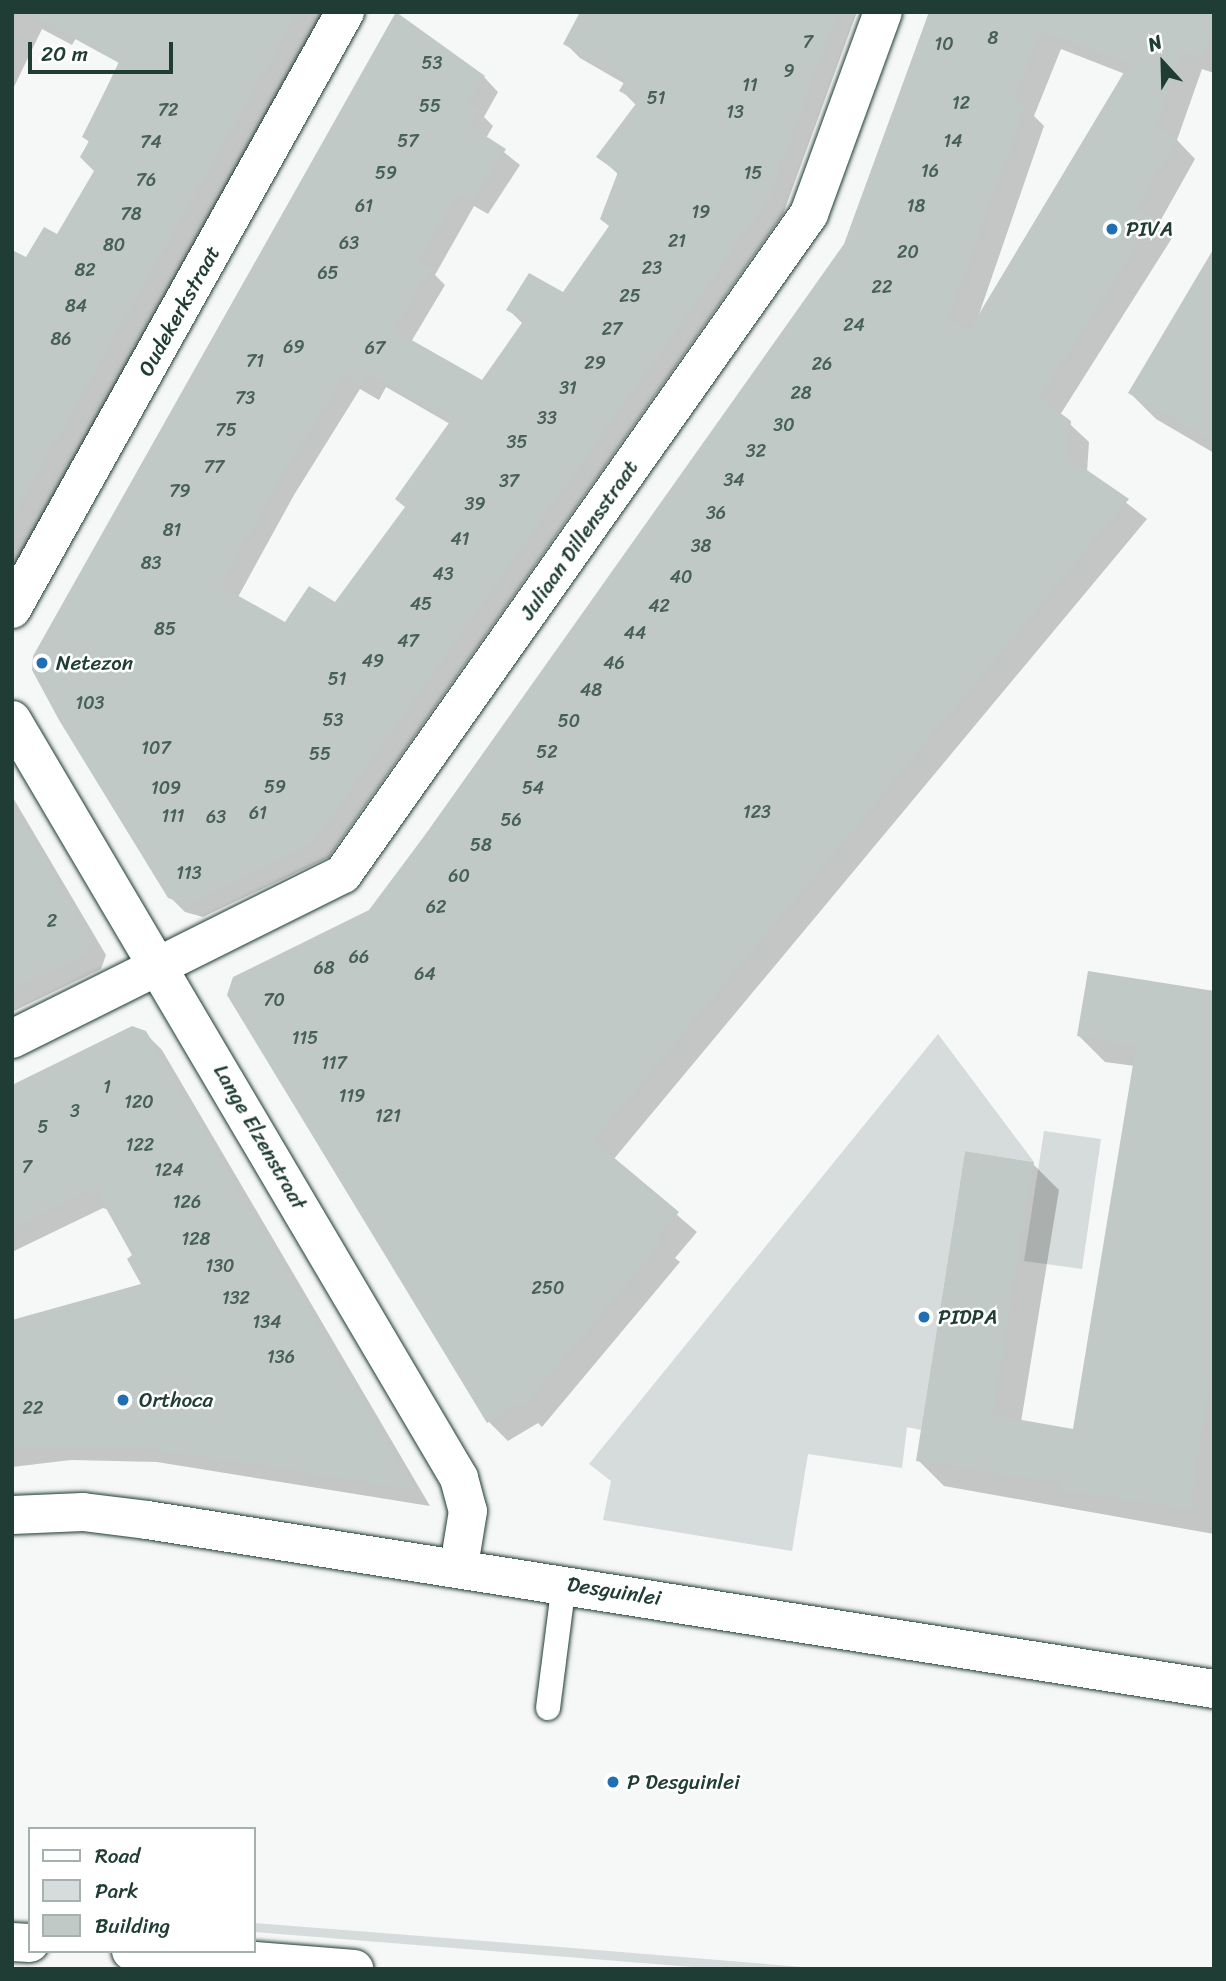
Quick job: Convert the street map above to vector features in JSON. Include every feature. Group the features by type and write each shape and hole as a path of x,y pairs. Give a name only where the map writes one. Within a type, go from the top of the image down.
{"street":[{"name":"Oudekerkstraat","path":"12,609 345,12"},
{"name":"Juliaan Dillensstraat","path":"12,1039 343,874 808,214 883,12"},
{"name":"Lange Elzenstraat","path":"12,720 161,967 460,1478 468,1511 459,1566"},
{"name":"Desguinlei","path":"12,1515 109,1515 459,1566 1214,1689"},
{"path":"156,1953 354,1969"}],"lane":[{"path":"548,1708 565,1583"}],"green space":[{"path":"938,1034 1034,1162 965,1151 921,1430 907,1427 902,1468 808,1454 792,1551 603,1520 611,1481 589,1464"},
{"path":"1044,1131 1101,1139 1082,1269 1024,1261"},
{"path":"256,1923 826,1969 717,1969 256,1932"}],"building":[{"path":"26,12 298,12 12,519 12,250 26,257 44,227 57,234 94,171 80,157 89,141 82,137 119,63"},
{"path":"396,12 485,76 469,103 479,110 470,126 506,149 473,201 459,193 419,262 432,269 394,330 482,380 524,320 506,310 529,273 563,292 609,226 600,219 618,172 596,157 638,101 619,91 626,79 563,44 580,12 838,12 769,199 314,842 187,904 168,898 59,720 32,670 33,656","holes":["371,374 451,420 395,499 405,507 335,602 309,586 285,622 221,586 279,480 345,376 363,386"]},
{"path":"929,12 1214,12 1214,27 1202,58 1183,51 1156,126 1177,138 1137,209 1154,218 1040,398 1071,421 1068,457 1129,499 594,1141 679,1212 657,1238 662,1242 522,1409 518,1404 487,1423 227,995 233,977 369,910 428,831 844,244","holes":["1041,31 1129,64 970,329 949,319 1026,105 1013,101"]},
{"path":"1214,248 1214,443 1128,393"},
{"path":"12,803 92,939 86,954 12,990"},
{"path":"1088,971 1214,991 1214,1359 1190,1509 1060,1490 1061,1483 916,1461 965,1151 1034,1162 993,1415 1073,1429 1136,1046 1077,1036"},
{"path":"132,1026 146,1031 416,1490 139,1447 12,1447 12,1320 141,1284 127,1259 132,1255 97,1192 89,1196 87,1192 12,1228 12,1085"}],"place":[{"name":"PIVA","path":"1112,229"},
{"name":"Netezon","path":"42,663"},
{"name":"PIDPA","path":"924,1317"},
{"name":"Orthoca","path":"123,1400"},
{"name":"P Desguinlei","path":"613,1782"}]}
